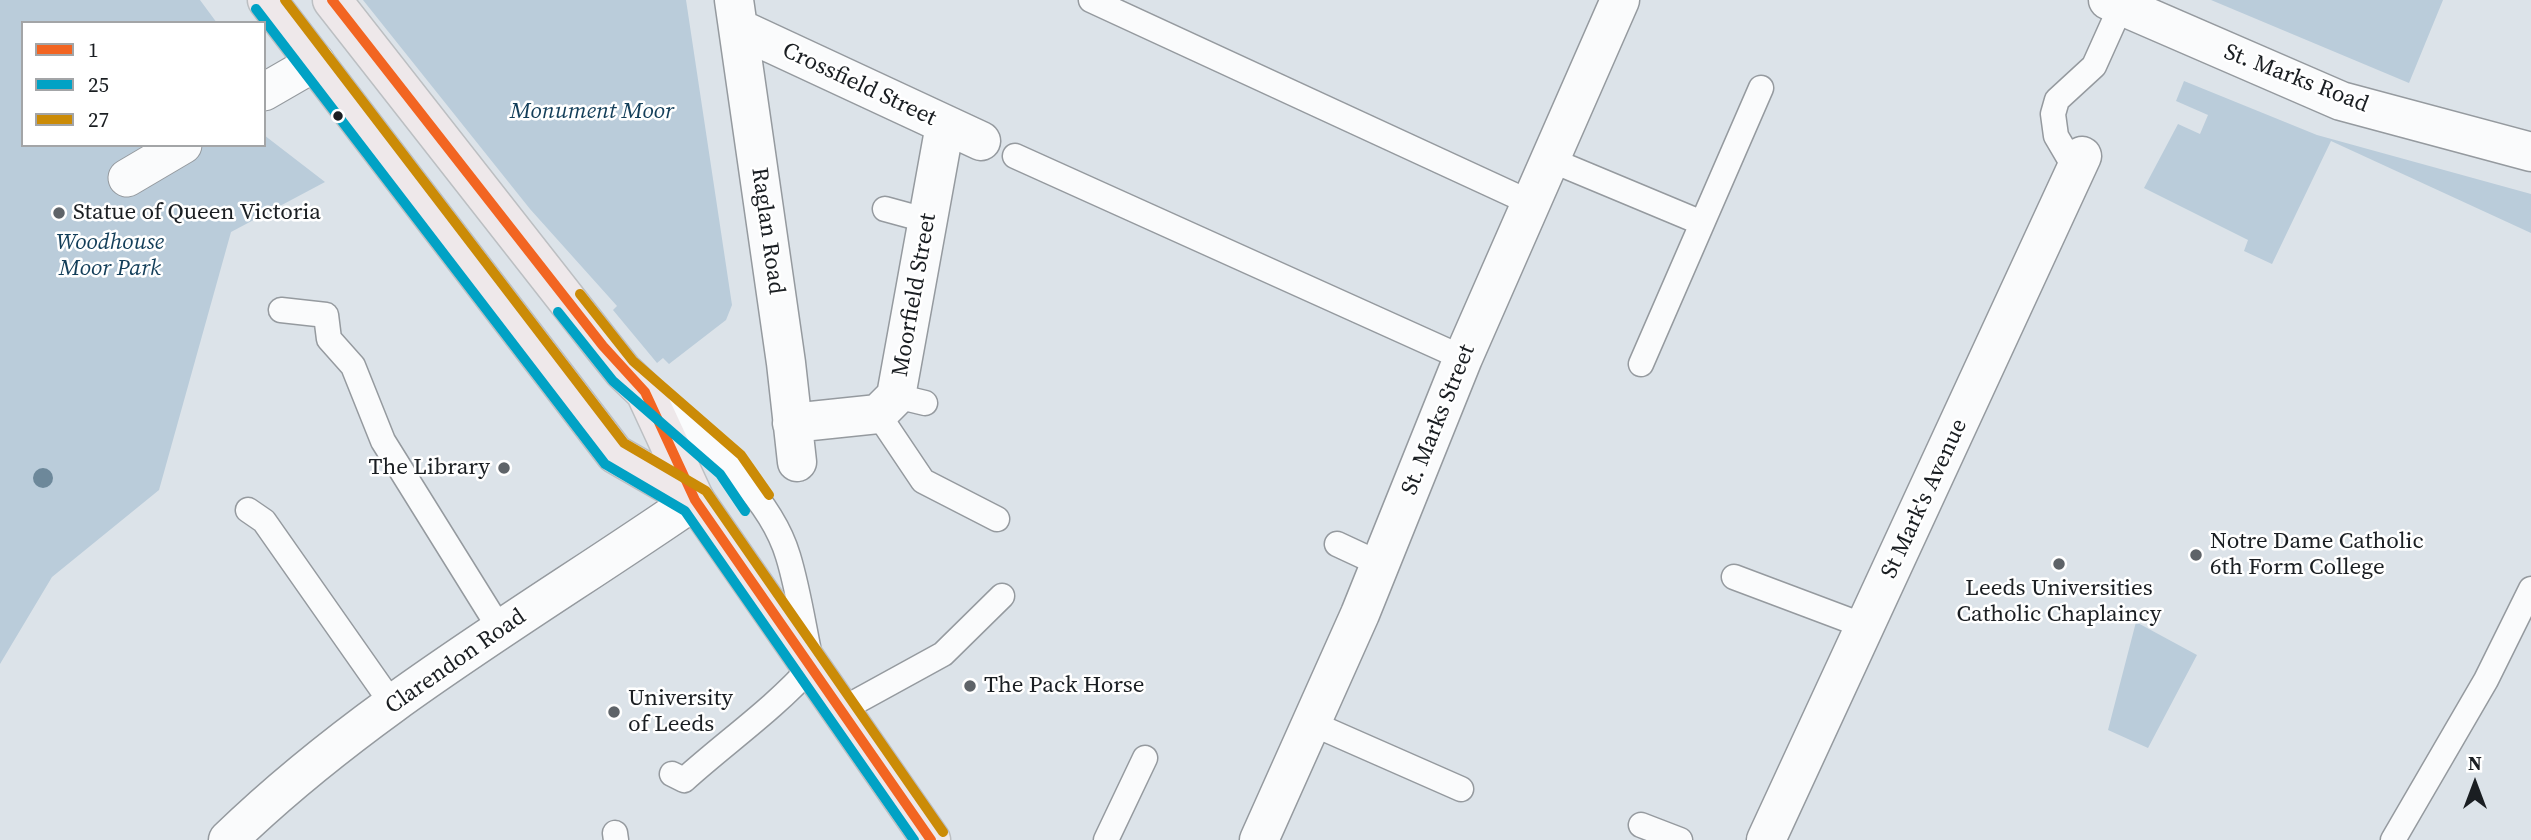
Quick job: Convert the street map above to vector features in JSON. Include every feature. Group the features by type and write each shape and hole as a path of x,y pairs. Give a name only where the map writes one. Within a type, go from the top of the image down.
{"highway":[{"path":"267,0 615,454 695,500"},
{"path":"332,0 603,346 645,392 695,500 931,840"}],"street":[{"name":"St. Marks Street","path":"1259,840 1380,564 1464,358 1620,0"},
{"name":"St. Marks Road","path":"2115,3 2341,102 2531,152"},
{"name":"Crossfield Street","path":"736,14 945,125 981,141"},
{"name":"Raglan Road","path":"736,14 796,462"},
{"path":"266,91 316,62"},
{"name":"Moorfield Street","path":"900,404 945,125"},
{"path":"127,178 180,147"},
{"name":"St Mark's Avenue","path":"1766,840 1867,627 2079,163"},
{"path":"792,423 900,404"},
{"name":"Clarendon Road","path":"228,840 278,792 393,705 500,629 695,500"}],"lane":[{"path":"1091,0 1531,203"},
{"path":"2079,163 2056,136 2055,107 2057,100 2094,66 2115,3"},
{"path":"1641,363 1761,88"},
{"path":"1015,156 1464,358"},
{"path":"1551,160 1702,223"},
{"path":"885,209 929,221"},
{"path":"281,310 326,315 330,339 353,366 383,441 500,629"},
{"path":"645,392 731,465 769,519 788,554 812,666 788,693 727,741 684,780 672,774"},
{"path":"900,404 923,481 997,519"},
{"path":"248,510 264,521 393,705"},
{"path":"1337,544 1380,564"},
{"path":"1734,577 1867,627"},
{"path":"2393,840 2486,680 2531,589"},
{"path":"841,710 943,654 1002,596"},
{"path":"1311,723 1461,789"},
{"path":"1106,840 1145,758"},
{"path":"1641,825 1680,840"}],"green space":[{"name":"Woodhouse Moor Park","path":"0,0 200,0 216,21 21,21 21,147 266,147 266,137 325,182 231,232 159,490 52,577 0,664"},
{"name":"Monument Moor","path":"363,0 686,0 732,305 726,320 669,364 663,358 657,363 613,310 617,306 530,209"},
{"path":"2211,0 2443,0 2409,83"},
{"path":"2184,81 2317,135 2531,194 2531,233 2331,141 2272,264 2244,251 2248,240 2144,188 2178,124 2200,134 2208,115 2176,101"},
{"path":"2136,622 2197,655 2148,748 2108,730"}],"transit line":[{"name":"27","path":"285,0 624,443 706,491 943,832"},
{"name":"1","path":"332,0 603,346 645,392 695,500 931,840"},
{"name":"25","path":"256,9 265,21"},
{"name":"25","path":"266,22 605,464 685,511 914,840"},
{"name":"27","path":"580,294 633,361 741,455 769,495"},
{"name":"25","path":"558,312 613,381 720,474 745,511"}],"place":[{"name":"Statue of Queen Victoria","path":"59,213"},
{"name":"The Library","path":"504,468"},
{"name":"Notre Dame Catholic 6th Form College","path":"2196,555"},
{"name":"Leeds Universities Catholic Chaplaincy","path":"2059,564"},
{"name":"The Pack Horse","path":"970,686"},
{"name":"University of Leeds","path":"614,712"}]}
